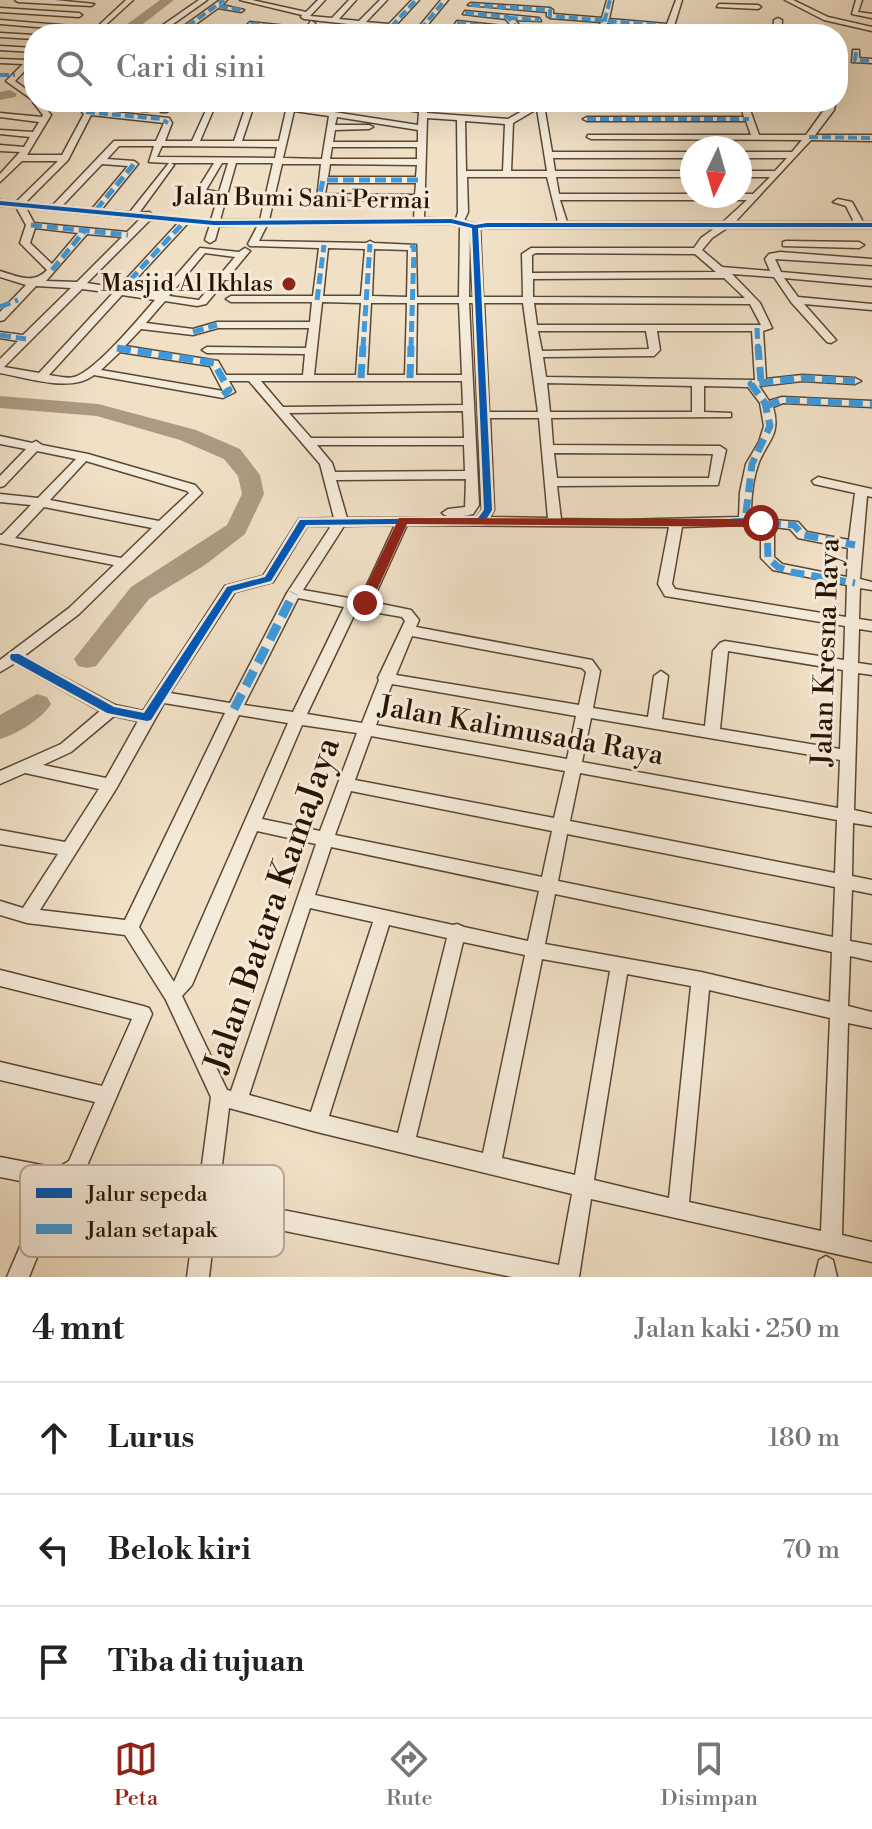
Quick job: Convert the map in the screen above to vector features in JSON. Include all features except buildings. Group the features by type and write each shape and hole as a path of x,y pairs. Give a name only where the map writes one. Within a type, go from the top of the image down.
{"street":[{"path":"0,8 7,0"},
{"path":"18,0 93,2"},
{"path":"104,24 130,0"},
{"path":"169,24 204,0"},
{"path":"248,0 333,21 368,24"},
{"path":"277,8 287,0"},
{"path":"311,24 310,16 322,0"},
{"path":"333,21 353,0"},
{"path":"361,23 384,0"},
{"path":"394,24 416,0"},
{"path":"425,24 445,0"},
{"path":"603,24 610,0"},
{"path":"672,24 679,0"},
{"path":"744,0 771,14"},
{"path":"779,0 805,14"},
{"path":"788,0 826,19 872,29"},
{"path":"859,0 854,13 872,16"},
{"path":"70,24 93,2"},
{"path":"457,23 473,2 548,5 550,16 629,24"},
{"path":"192,24 222,3 241,10"},
{"path":"719,6 758,7"},
{"path":"0,8 79,15"},
{"path":"465,13 539,20"},
{"path":"509,18 514,24"},
{"path":"701,18 702,24"},
{"path":"778,20 778,24"},
{"path":"0,22 24,25"},
{"path":"457,23 467,24"},
{"path":"0,35 24,36"},
{"path":"0,48 24,49"},
{"path":"856,52 854,60 872,61"},
{"path":"0,61 24,60"},
{"path":"0,83 13,78 24,67"},
{"path":"0,75 13,78 24,91"},
{"path":"0,114 24,104"},
{"path":"0,179 24,154 45,120 46,112"},
{"path":"52,270 25,243 31,225 19,204 65,158 86,112 166,120 152,160 420,162"},
{"path":"195,144 205,112"},
{"path":"237,144 248,112"},
{"path":"0,274 34,282 78,285 199,303 253,244 264,222 290,112"},
{"path":"321,112 421,128"},
{"path":"419,221 418,180 424,112"},
{"path":"436,112 461,119 509,122 526,112"},
{"path":"543,112 551,175 562,223"},
{"path":"585,112 594,155"},
{"path":"746,112 756,137"},
{"path":"697,251 704,240 728,223 793,155 826,112"},
{"path":"0,114 45,120"},
{"path":"333,115 322,198 419,198"},
{"path":"461,119 470,300 488,510 481,521"},
{"path":"587,119 749,119"},
{"path":"507,175 509,122"},
{"path":"331,128 406,126"},
{"path":"56,207 118,143 124,130"},
{"path":"0,132 36,135"},
{"path":"591,137 872,138"},
{"path":"118,143 281,144"},
{"path":"329,144 420,145"},
{"path":"0,148 65,158"},
{"path":"549,155 680,155"},
{"path":"752,155 793,155"},
{"path":"220,160 200,192 223,195"},
{"path":"210,240 233,160"},
{"path":"96,210 134,164 102,161"},
{"path":"134,213 170,165"},
{"path":"462,174 680,174"},
{"path":"752,174 775,174"},
{"path":"323,180 418,180"},
{"path":"555,197 753,197"},
{"path":"838,202 849,204 859,245 870,262"},
{"name":"Jalan Bumi Sani Permai","path":"0,203 149,215 170,213 185,221 214,223 872,223"},
{"path":"149,215 0,368 76,383 95,372 203,250 242,255"},
{"path":"41,377 185,221"},
{"path":"31,225 128,235"},
{"path":"0,318 34,282 46,277 86,229"},
{"path":"253,244 403,244 414,248 410,378"},
{"path":"361,378 370,244"},
{"path":"786,244 859,245"},
{"path":"308,378 324,245"},
{"path":"532,328 768,326 725,272 697,251 530,250 526,276 528,300 535,354 541,380 555,523"},
{"path":"831,340 795,300 770,259 776,255 870,262"},
{"path":"526,276 725,272 872,283"},
{"path":"577,276 578,300"},
{"path":"231,299 751,301"},
{"path":"0,307 18,300"},
{"path":"27,916 110,785 159,697 230,589 268,579 303,522 340,516 469,511 473,505 467,378 470,300"},
{"path":"795,300 872,307"},
{"path":"137,325 193,332 217,325 314,325"},
{"path":"535,354 650,354 655,350 651,328"},
{"path":"745,521 746,495 753,462 771,425 756,382 757,328"},
{"path":"0,335 26,339"},
{"path":"95,372 223,395 229,392 214,363 117,348"},
{"path":"207,350 310,351"},
{"path":"229,378 467,378"},
{"path":"130,928 234,709 294,593 340,516 332,476 326,463 252,378"},
{"path":"541,380 698,383 802,378 855,381"},
{"path":"698,383 698,415"},
{"path":"766,406 786,400 872,404"},
{"path":"280,410 468,408"},
{"path":"482,415 727,415"},
{"path":"0,440 84,457 195,490 194,496 74,611 0,667"},
{"path":"310,442 470,441"},
{"path":"0,483 36,445"},
{"path":"546,449 720,450 714,482 550,482"},
{"path":"3,539 84,457"},
{"path":"332,476 472,475"},
{"path":"818,481 866,492"},
{"name":"Jalan Kresna Raya","path":"831,1241 855,545 866,492"},
{"path":"0,498 39,502 163,526"},
{"path":"340,516 403,521 555,523 745,521 794,525 803,535 855,545"},
{"path":"172,994 183,985 297,719 403,521"},
{"path":"676,522 665,584 670,593 872,626"},
{"path":"767,523 771,563 791,572 872,586"},
{"path":"3,539 122,562"},
{"path":"294,593 410,615 412,620 408,630 587,664 593,671 491,1164"},
{"name":"Jalan Batara KamaJaya","path":"216,1165 229,1099 305,900 365,729 408,630"},
{"path":"712,733 722,647 872,670"},
{"path":"15,657 111,710 147,717"},
{"path":"654,724 661,676"},
{"path":"385,678 848,756"},
{"name":"Jalan Kalimusada Raya","path":"159,697 365,729 872,820"},
{"path":"3,776 27,768 66,748 111,710"},
{"path":"27,768 110,785"},
{"path":"345,784 872,887"},
{"path":"253,824 872,953"},
{"path":"0,837 69,849"},
{"path":"305,900 535,950 701,980 872,1020"},
{"path":"0,908 27,916 130,928"},
{"path":"317,1123 383,916"},
{"path":"130,928 172,994 229,1099 678,1210 872,1252"},
{"path":"405,1144 457,931"},
{"path":"284,1220 566,1277 620,965"},
{"path":"0,978 143,1014 77,1165"},
{"path":"678,1210 701,980"},
{"path":"0,1071 107,1096"},
{"path":"0,1167 20,1171"},
{"path":"18,1277 26,1257"},
{"name":"Jalan Batara KamaJaya","path":"198,1277 201,1257"}],"waterway":[{"path":"135,24 168,0"},
{"path":"0,96 10,94"},
{"path":"0,402 98,410 188,435 232,454 249,475 253,494 237,529 196,559 140,593 87,659"},
{"path":"0,729 37,704"}],"marked path":[{"path":"191,24 224,0"},
{"path":"394,24 416,0"},
{"path":"425,24 445,0"},
{"path":"604,24 610,0"},
{"path":"471,5 550,10 550,16 646,24"},
{"path":"219,6 241,10"},
{"path":"465,13 508,17 514,24"},
{"path":"509,18 539,20"},
{"path":"457,23 466,24"},
{"path":"856,52 855,60 872,61"},
{"path":"0,75 15,75"},
{"path":"86,112 161,119 168,123"},
{"path":"587,119 749,119"},
{"path":"809,137 872,138"},
{"path":"96,210 134,164"},
{"path":"418,180 323,180 320,194 327,199 419,198"},
{"path":"119,292 185,221"},
{"path":"31,225 128,235"},
{"path":"52,270 86,229"},
{"path":"361,378 370,244"},
{"path":"317,300 324,245"},
{"path":"410,378 414,248 411,245"},
{"path":"0,307 18,300"},
{"path":"193,332 217,325"},
{"path":"757,328 761,381"},
{"path":"0,335 26,339"},
{"path":"117,348 214,363 229,390 223,395"},
{"path":"732,522 745,521 746,492 752,464 770,426 765,403 751,384 802,378 855,381"},
{"path":"766,406 782,400 872,404"},
{"path":"745,521 767,523 768,558 778,567 855,583"},
{"path":"767,523 794,525 803,535 855,545"},
{"path":"234,709 294,593"}],"cycle path":[{"path":"0,203 214,223 451,221 475,227 872,225"},
{"path":"15,657 111,710 147,717 230,589 268,579 303,522 481,521 488,510 475,227"}],"place":[{"name":"Masjid Al Ikhlas","path":"289,284"}],"route":[{"path":"365,603 403,521 761,523"}]}
